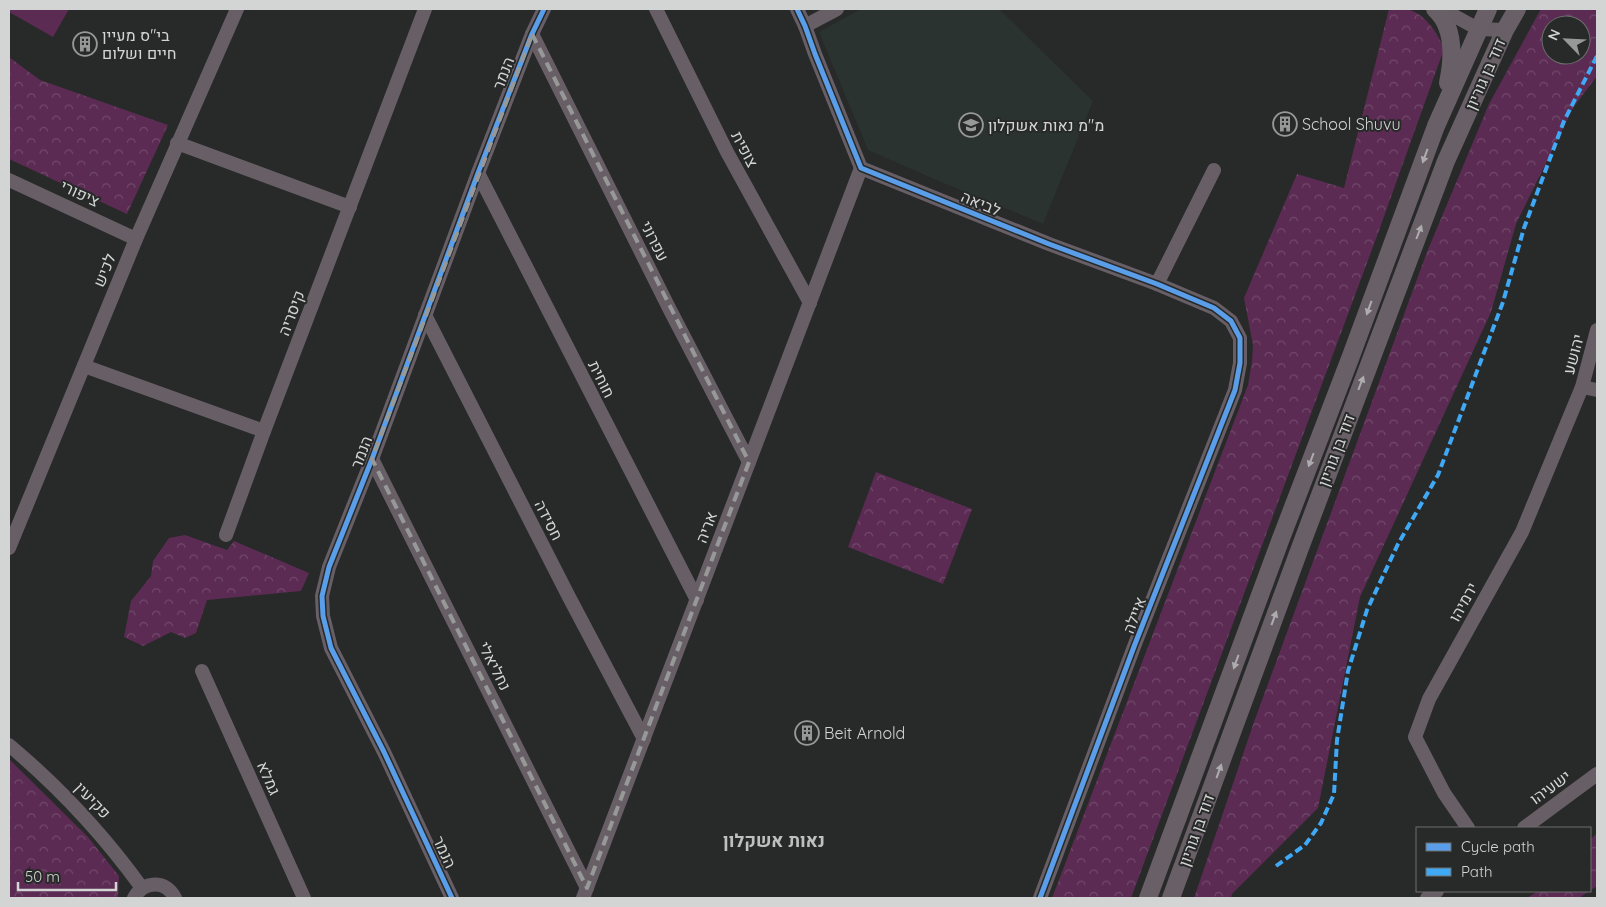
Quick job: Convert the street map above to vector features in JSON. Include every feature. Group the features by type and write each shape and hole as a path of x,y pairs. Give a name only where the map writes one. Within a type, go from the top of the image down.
{"main road":[{"path":"1435,9 1445,22 1451,43 1450,73 1443,110"},
{"name":"דוד בן גוריון","path":"1148,898 1280,541 1443,110 1487,9"},
{"name":"דוד בן גוריון","path":"1171,898 1446,161 1504,30 1517,9"}],"street":[{"name":"לכיש","path":"9,548 176,144 237,9"},
{"name":"קיסריה","path":"226,535 425,9"},
{"name":"הנמר","path":"452,898 384,752 331,648 323,616 322,596 329,567 372,459 478,173 532,34 544,9"},
{"name":"צופית","path":"656,9 726,152 810,303"},
{"path":"797,9 861,168"},
{"path":"805,26 837,9"},
{"path":"1442,9 1478,29 1504,30"},
{"path":"1487,9 1504,30"},
{"name":"עפרוני","path":"532,34 669,308 749,462"},
{"path":"176,144 350,207"},
{"name":"אריה","path":"585,893 861,168"},
{"name":"לביאה","path":"861,168 1214,308 1231,321 1240,338"},
{"path":"1156,284 1214,170"},
{"name":"חוחית","path":"478,173 697,600"},
{"name":"ציפורי","path":"9,180 136,239"},
{"name":"חסידה","path":"425,315 644,739"},
{"name":"יהושע","path":"1582,387 1597,330"},
{"name":"איילה","path":"1040,898 1235,390 1240,363 1240,338"},
{"path":"84,366 264,431"},
{"path":"1582,387 1597,390"},
{"name":"ירמיהו","path":"1467,827 1444,793 1415,737 1430,700 1522,532 1582,387"},
{"name":"נחליאלי","path":"372,459 585,893"},
{"name":"גמלא","path":"202,671 304,898"},
{"name":"פקיעין","path":"9,744 43,773 99,832 138,893"},
{"name":"ישעיהו","path":"1525,827 1597,774"},
{"path":"138,893 148,885 162,885 168,888 175,898"}],"highlighted area":[{"path":"532,34 749,462 587,888 372,459"}],"shaded area":[{"name":"מ\"מ נאות אשקלון","path":"861,9 999,9 1093,101 1043,224 868,150 819,32"}],"green space":[{"path":"9,9 69,9 53,37 9,12"},
{"path":"1389,9 1406,9 1419,14 1430,24 1444,49 1377,236 1131,898 1052,898 1248,385 1253,345 1244,298 1297,174 1344,188"},
{"path":"1541,9 1597,9 1597,76 1573,108 1516,224 1491,312 1360,597 1318,808 1232,894 1231,898 1194,898 1254,722 1427,252 1489,104"},
{"path":"9,57 40,80 168,125 127,214 9,159"},
{"path":"876,472 972,509 943,584 848,547"},
{"path":"185,535 227,550 234,541 309,573 301,591 207,600 196,633 185,638 171,632 143,646 124,637 131,601 151,576 153,561 169,538"},
{"path":"9,759 88,837 119,876 118,898 9,898"},
{"path":"1597,833 1597,886 1591,890 1591,839"},
{"path":"1536,892 1588,892 1579,898 1527,898"}],"marked path":[{"path":"1276,866 1305,845 1321,823 1334,794 1337,740 1348,671 1367,610 1398,544 1438,475 1503,302 1524,228 1564,121 1597,56"}],"cycle path":[{"path":"452,898 384,752 331,648 323,616 322,596 329,567 372,459 478,173 532,34 544,9"},
{"path":"797,9 861,168 1214,308 1231,321 1240,338 1240,363 1235,390 1135,644 1040,898"}],"place":[{"name":"בי\"ס מעיין חיים ושלום","path":"85,44"},
{"name":"School Shuvu","path":"1285,124"},
{"name":"מ\"מ נאות אשקלון","path":"971,125"},
{"name":"Beit Arnold","path":"807,733"}],"district":[{"name":"נאות אשקלון","path":"774,840"}]}
